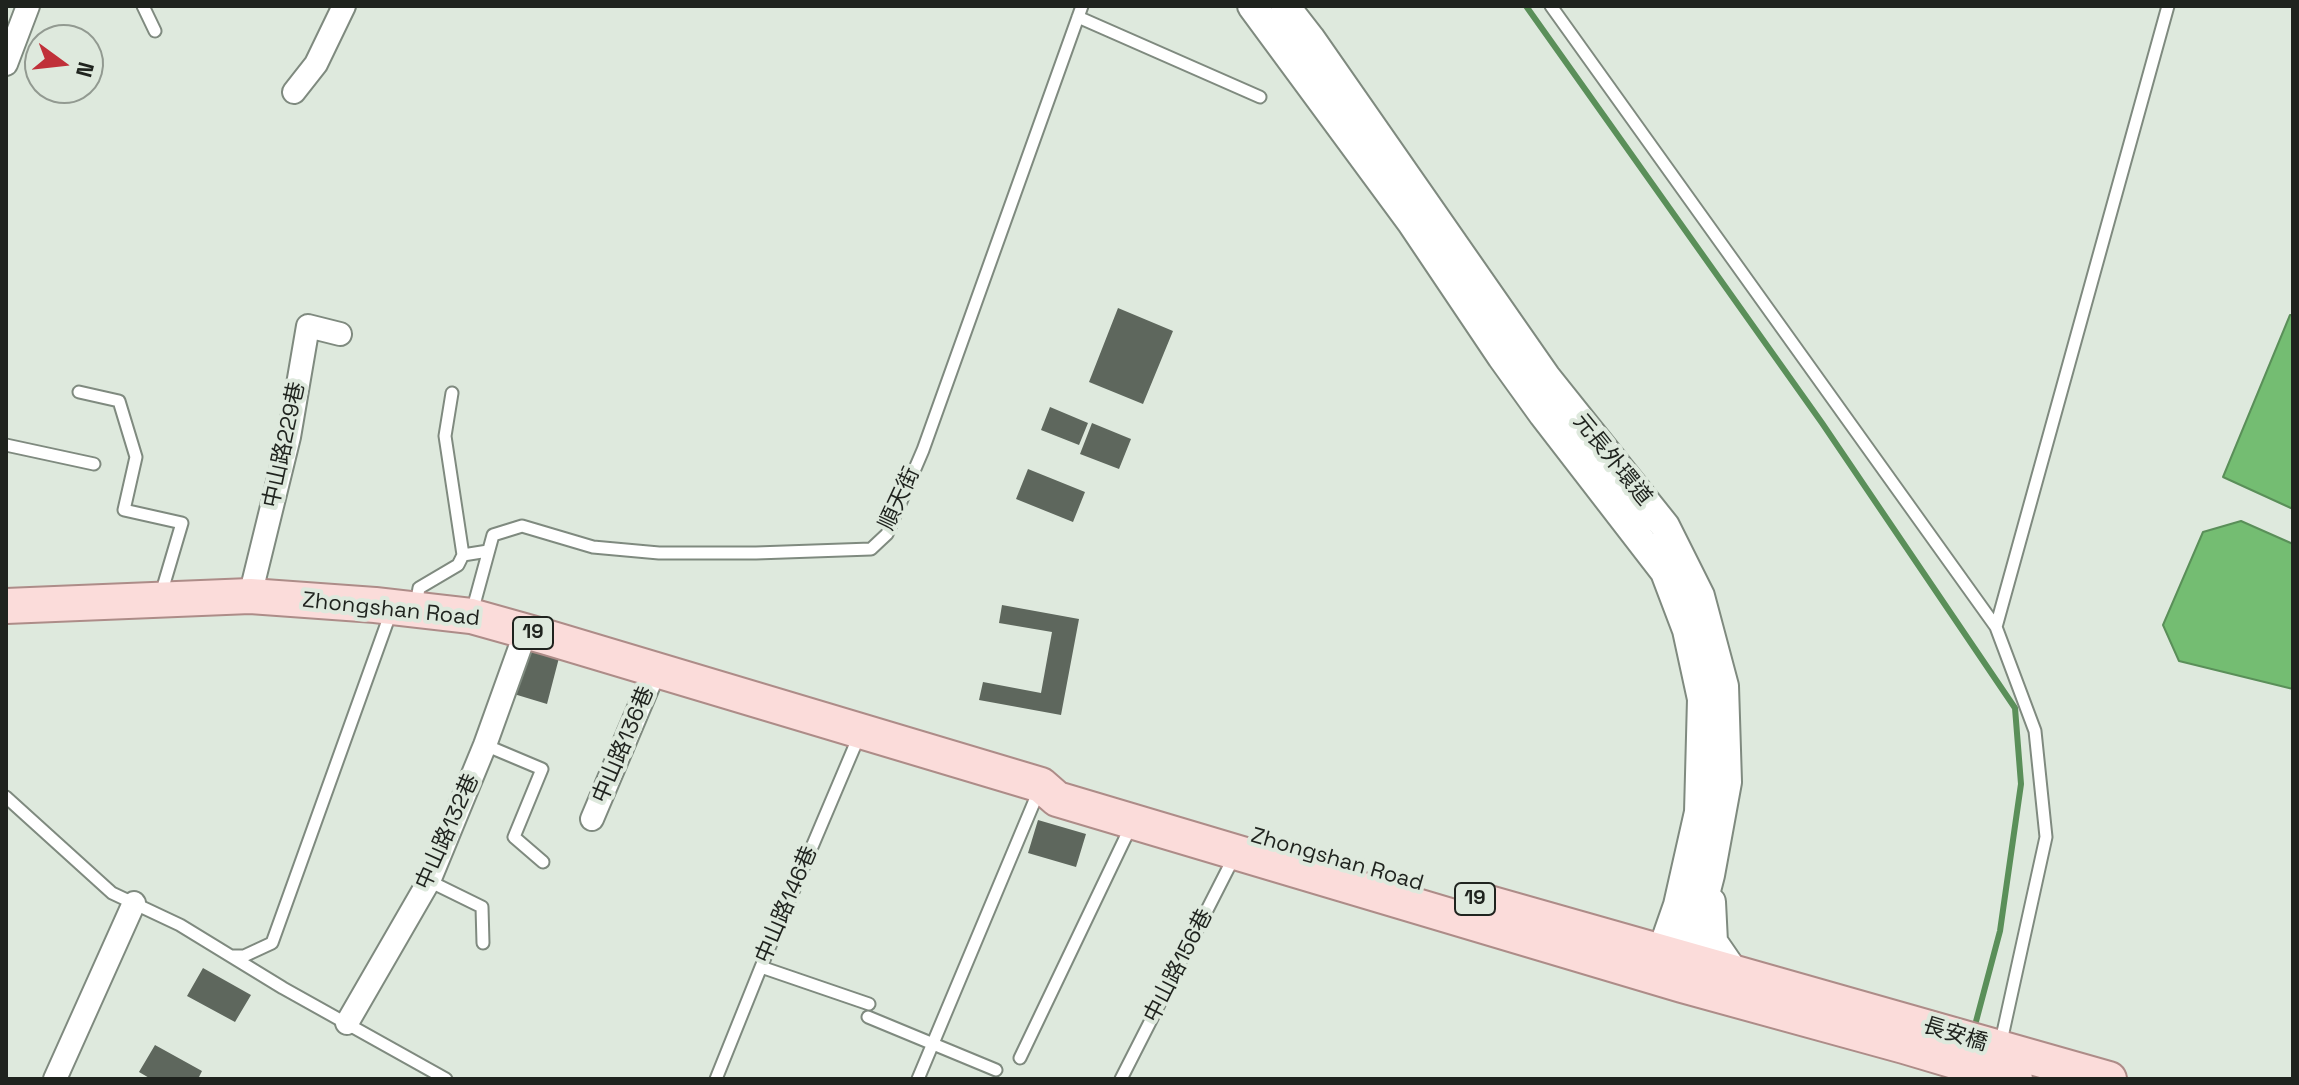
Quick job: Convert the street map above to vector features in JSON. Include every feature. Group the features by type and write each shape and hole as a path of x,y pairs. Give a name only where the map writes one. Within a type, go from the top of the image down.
{"main road":[{"name":"Zhongshan Road","path":"6,606 250,596 471,616 1041,785 1057,799 1236,853 1907,1034"},
{"name":"Zhongshan Road","path":"1041,785 1061,781 1671,969 1735,974 1907,1034"},
{"name":"長安橋","path":"1907,1034 2000,1070"},
{"name":"19","path":"2000,1070 2109,1079"}],"street":[{"path":"6,64 28,6"},
{"path":"294,92 316,64 344,6"},
{"name":"元長外環道","path":"1252,6 1412,223 1543,414 1665,572 1687,630 1702,699 1699,812 1678,905 1671,969"},
{"name":"元長外環道","path":"1285,6 1546,377 1665,526 1700,596 1724,686 1727,782 1710,875 1671,969"},
{"name":"中山路229巷","path":"250,596 289,437 308,326 340,334"},
{"name":"中山路132巷","path":"347,1023 429,881 485,745 526,631"},
{"name":"中山路136巷","path":"592,819 655,670"},
{"path":"1710,875 1713,942 1735,974"},
{"path":"55,1079 134,903"}],"lane":[{"path":"143,6 155,31"},
{"path":"1551,6 1996,627 2035,731 2046,837 2000,1070"},
{"path":"1996,627 2168,6"},
{"path":"1080,12 1260,97"},
{"name":"順天街","path":"488,551 493,535 522,526 593,547 659,553 871,549 879,542 887,534 923,450 1080,12"},
{"path":"79,392 119,401 136,457 124,510 182,523 160,599"},
{"path":"232,956 244,956 272,943 404,610 419,588 458,565 463,555 445,436 452,393"},
{"path":"6,445 94,464"},
{"path":"463,555 488,551 471,616"},
{"name":"中山路146巷","path":"716,1079 860,733"},
{"path":"485,745 542,769 514,837 543,862"},
{"path":"918,1079 1041,785"},
{"path":"6,797 112,893 180,925 446,1079"},
{"path":"1020,1058 1133,822"},
{"name":"中山路156巷","path":"1121,1079 1236,853"},
{"path":"429,881 482,907 483,943"},
{"path":"761,967 869,1004"},
{"path":"868,1017 996,1070"}],"shaded area":[{"path":"2290,315 2293,315 2293,509 2223,477"},
{"path":"2241,521 2293,544 2293,689 2179,661 2163,625 2203,532"}],"building":[{"path":"1118,308 1173,331 1143,404 1089,382"},
{"path":"1050,407 1088,423 1079,445 1041,430"},
{"path":"1092,423 1131,439 1119,469 1080,454"},
{"path":"1028,469 1085,492 1073,522 1016,499"},
{"path":"1002,605 1079,619 1061,715 979,700 983,682 1041,693 1052,632 999,623"},
{"path":"528,644 560,654 547,704 504,691"},
{"path":"1038,820 1086,834 1076,867 1028,853"},
{"path":"203,968 251,995 235,1022 187,996"},
{"path":"155,1045 202,1071 198,1079 151,1079 139,1072"}],"waterway":[{"path":"1526,6 1822,423 2015,708 2021,784 2000,931 1974,1029"}]}
